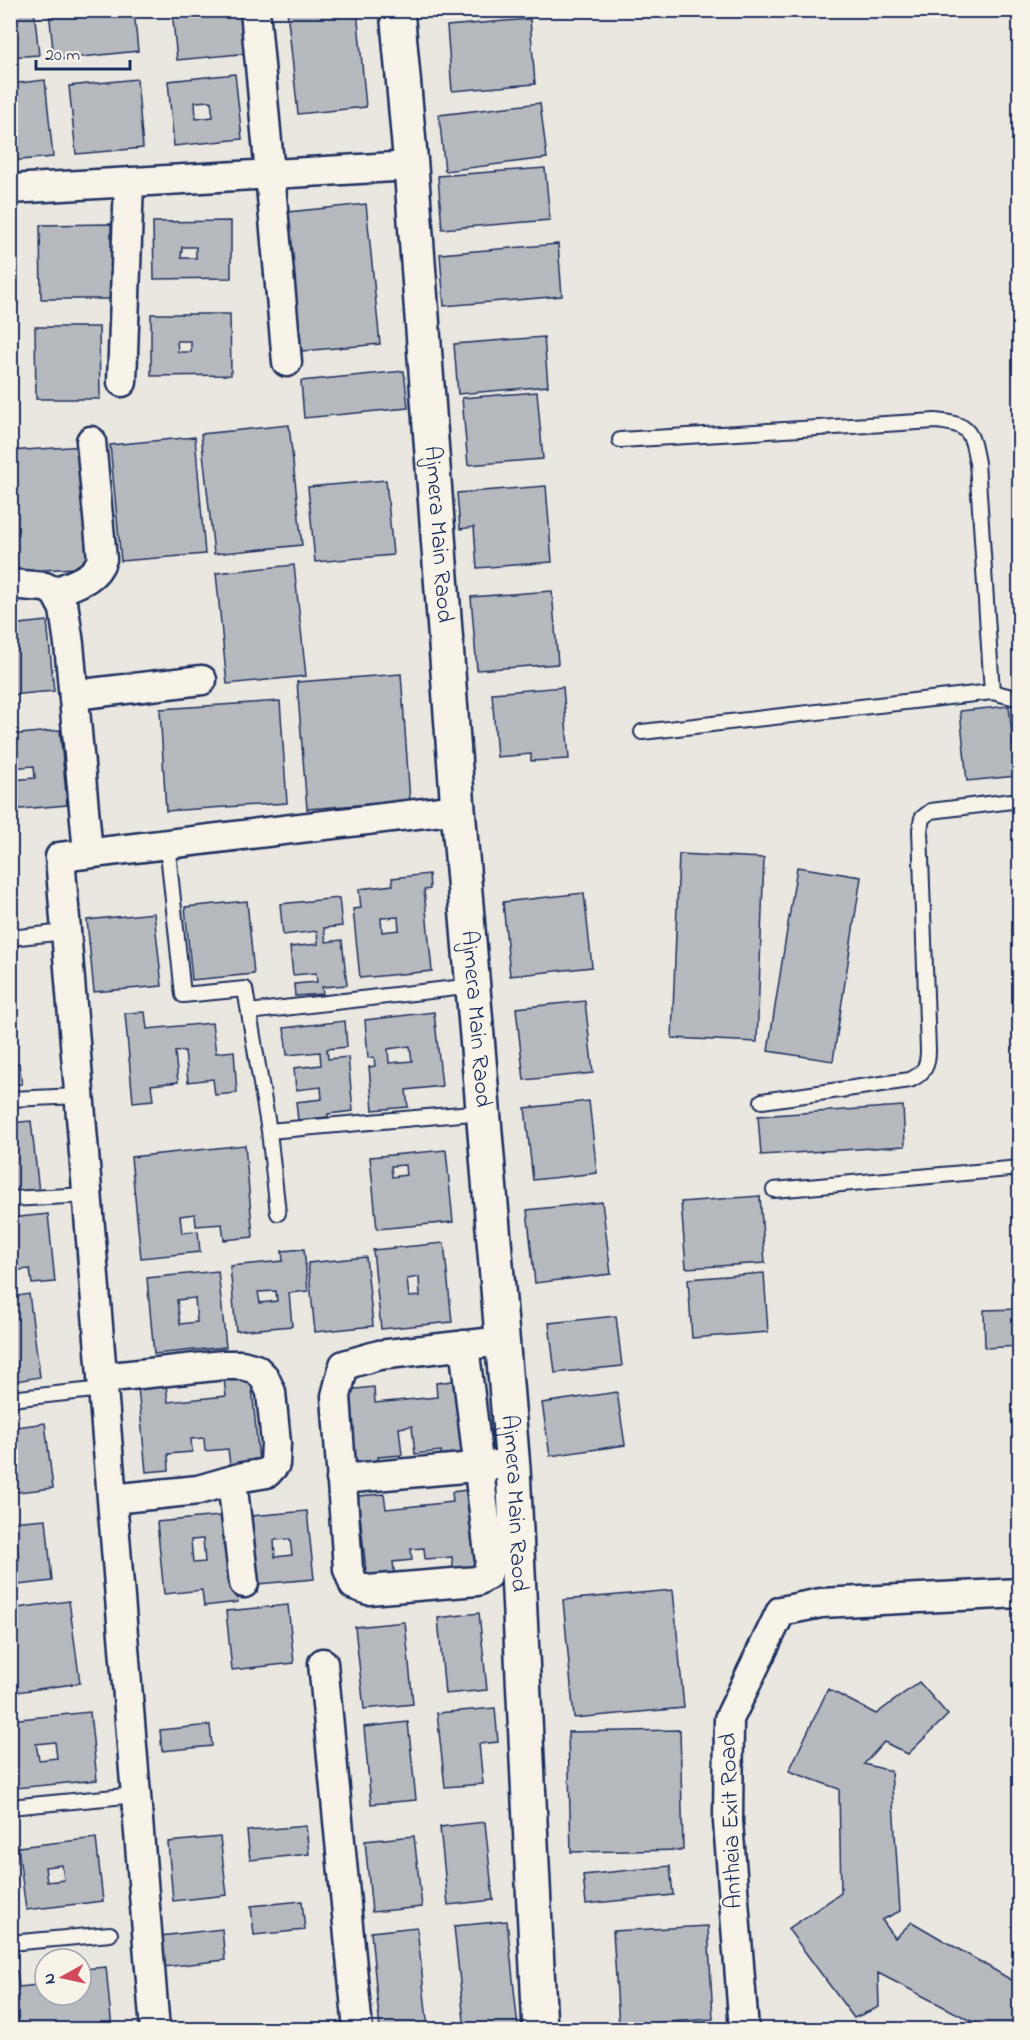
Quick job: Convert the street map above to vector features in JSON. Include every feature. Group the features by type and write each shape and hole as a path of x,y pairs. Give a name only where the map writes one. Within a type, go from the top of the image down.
{"street":[{"path":"255,10 287,362"},
{"name":"Ajmera Main Raod","path":"397,10 411,166 458,809 513,1465 540,2030"},
{"path":"10,189 411,166"},
{"path":"122,382 129,182"},
{"path":"55,592 91,577 99,569 102,559 91,441"},
{"path":"10,584 45,587 55,592 63,609 74,695 88,853"},
{"path":"74,695 202,680"},
{"path":"155,2030 60,857 458,809"},
{"path":"464,1345 489,1562 487,1575 477,1581 368,1590 354,1585 348,1569 336,1396 344,1365 379,1355 464,1345 503,1341"},
{"path":"102,1383 224,1365 242,1365 256,1369 264,1377 271,1392 276,1443 275,1464 267,1473 198,1490 111,1499"},
{"path":"341,1479 513,1465"},
{"path":"232,1481 244,1583"},
{"name":"Antheia Exit Road","path":"744,2030 728,1822 729,1719 781,1611 821,1603 1020,1593"},
{"path":"323,1663 358,2030"}],"lane":[{"path":"620,440 935,421 954,423 967,430 973,440 977,463 992,692"},
{"path":"642,732 992,692 1020,699"},
{"path":"762,1101 910,1080 920,1076 928,1065 920,830 922,818 931,811 1020,800"},
{"path":"167,843 183,995 245,988 268,1131 278,1213"},
{"path":"10,938 65,932"},
{"path":"249,1012 473,986"},
{"path":"10,1099 79,1096"},
{"path":"268,1131 483,1112"},
{"path":"774,1190 1020,1168"},
{"path":"10,1198 87,1195"},
{"path":"10,1399 102,1383"},
{"path":"10,1807 136,1795"},
{"path":"10,1943 110,1934"}],"building":[{"path":"10,10 34,10 39,55 10,57"},
{"path":"49,10 134,10 138,51 54,60"},
{"path":"172,10 246,10 250,53 177,60"},
{"path":"287,10 357,10 366,107 298,114"},
{"path":"530,19 535,84 452,91 447,26"},
{"path":"235,74 242,139 174,146 168,81","holes":["211,101 213,117 196,119 195,102"]},
{"path":"137,79 143,148 76,154 69,86"},
{"path":"45,80 53,157 10,161 10,84"},
{"path":"540,103 547,158 445,171 439,115"},
{"path":"545,168 550,220 442,229 438,176"},
{"path":"366,204 380,344 291,352 278,213"},
{"path":"231,221 231,278 154,279 153,222","holes":["182,247 196,247 196,258 181,258"]},
{"path":"111,224 112,299 41,299 40,225"},
{"path":"10,234 15,234 16,313 10,314"},
{"path":"558,244 562,296 444,306 440,254"},
{"path":"151,314 230,314 231,375 151,376","holes":["177,341 191,341 191,352 178,352"]},
{"path":"35,327 99,327 100,399 36,399"},
{"path":"10,335 12,335 13,409 10,409"},
{"path":"544,337 548,386 458,394 454,344"},
{"path":"404,371 408,408 304,418 301,381"},
{"path":"537,392 543,459 468,465 462,398"},
{"path":"289,425 302,545 214,554 201,434"},
{"path":"195,437 205,554 121,561 110,445"},
{"path":"84,446 92,567 10,572 10,451"},
{"path":"386,480 393,555 315,562 308,487"},
{"path":"546,486 552,562 477,568 474,527 460,529 457,493"},
{"path":"294,565 306,676 227,684 216,573"},
{"path":"552,591 558,664 477,670 471,597"},
{"path":"47,621 54,691 10,695 10,625"},
{"path":"401,674 410,801 307,809 297,682"},
{"path":"563,687 569,759 531,761 531,754 497,757 492,693"},
{"path":"280,701 287,803 166,811 160,709"},
{"path":"1009,706 1016,776 967,781 960,711"},
{"path":"60,730 67,805 10,810 10,780 35,778 34,766 10,768 10,735"},
{"path":"679,854 764,858 757,1042 672,1038"},
{"path":"797,867 861,877 833,1061 768,1051"},
{"path":"429,874 430,889 424,890 432,971 360,978 353,909 361,908 359,889 393,885 392,878","holes":["398,917 399,930 382,932 381,918"]},
{"path":"584,893 592,967 510,976 503,902"},
{"path":"339,898 342,926 324,928 326,942 342,940 347,985 322,987 323,994 295,996 294,984 317,982 316,973 293,975 290,947 318,944 317,931 283,935 280,904"},
{"path":"247,901 254,974 192,980 185,907"},
{"path":"154,913 162,986 94,992 87,920"},
{"path":"585,1001 593,1073 524,1080 516,1008"},
{"path":"145,1012 147,1029 212,1023 216,1053 234,1051 237,1093 215,1095 213,1079 188,1082 185,1051 175,1052 178,1082 151,1085 153,1100 133,1102 125,1013"},
{"path":"434,1012 442,1086 406,1090 408,1107 373,1110 369,1067 375,1066 374,1057 368,1058 365,1020","holes":["410,1046 412,1061 389,1063 388,1049"]},
{"path":"345,1021 347,1047 327,1049 328,1059 348,1057 353,1111 328,1114 328,1117 298,1120 296,1102 322,1099 321,1087 296,1090 294,1068 321,1065 320,1052 287,1055 284,1028"},
{"path":"19,1063 22,1084 10,1085 10,1064"},
{"path":"589,1101 597,1173 533,1180 525,1108"},
{"path":"903,1106 905,1146 761,1155 758,1116"},
{"path":"31,1121 39,1192 10,1196 10,1123"},
{"path":"245,1145 253,1237 224,1240 222,1224 196,1226 195,1214 180,1216 182,1233 198,1231 200,1252 141,1258 131,1157"},
{"path":"446,1150 453,1222 377,1229 370,1157","holes":["405,1165 406,1175 392,1177 391,1166"]},
{"path":"760,1196 765,1263 686,1268 681,1202"},
{"path":"602,1202 611,1274 535,1283 527,1210"},
{"path":"48,1214 55,1282 32,1284 30,1269 10,1271 10,1218"},
{"path":"444,1243 452,1322 381,1329 373,1250","holes":["419,1277 420,1296 409,1297 407,1279"]},
{"path":"304,1249 308,1291 289,1293 292,1326 236,1331 230,1266 283,1261 282,1251","holes":["276,1291 277,1301 260,1303 258,1292"]},
{"path":"366,1257 373,1326 315,1332 308,1263"},
{"path":"218,1271 226,1347 154,1354 147,1278","holes":["195,1298 197,1322 180,1324 177,1300"]},
{"path":"764,1273 768,1332 692,1338 688,1279"},
{"path":"29,1294 40,1377 16,1381 17,1389 10,1390 10,1313 14,1312 12,1297"},
{"path":"1020,1309 1020,1346 985,1348 984,1310"},
{"path":"616,1316 622,1366 555,1373 549,1323"},
{"path":"251,1377 259,1462 230,1465 228,1449 205,1451 204,1438 191,1439 192,1452 168,1454 169,1470 146,1472 138,1387 166,1384 168,1402 226,1396 224,1379"},
{"path":"459,1380 467,1463 442,1466 441,1451 415,1454 412,1426 399,1428 402,1455 378,1457 379,1470 355,1473 347,1390 374,1387 375,1403 437,1397 436,1383"},
{"path":"617,1392 625,1445 550,1456 542,1403"},
{"path":"45,1423 53,1488 10,1493 10,1471 12,1471 10,1428"},
{"path":"474,1489 482,1570 454,1573 452,1557 425,1559 424,1548 411,1549 412,1560 393,1562 395,1578 367,1581 358,1496 384,1494 386,1509 453,1502 452,1492"},
{"path":"307,1511 314,1579 258,1584 251,1516","holes":["290,1539 292,1555 275,1557 274,1540"]},
{"path":"229,1515 238,1602 204,1606 202,1590 164,1594 157,1522","holes":["203,1539 205,1562 193,1563 191,1540"]},
{"path":"46,1519 52,1581 10,1586 10,1561 19,1560 17,1541 10,1541 10,1522"},
{"path":"673,1590 684,1708 574,1718 563,1600"},
{"path":"69,1601 80,1683 10,1693 10,1609"},
{"path":"288,1605 294,1663 232,1670 226,1611"},
{"path":"479,1613 487,1690 445,1694 438,1618"},
{"path":"405,1622 413,1704 364,1709 355,1627"},
{"path":"919,1682 948,1715 908,1754 884,1742 864,1764 891,1771 900,1911 882,1920 895,1938 912,1922 1020,1985 1020,2030 989,2030 878,1973 879,2007 854,2018 788,1929 841,1893 839,1789 789,1771 828,1689 876,1714"},
{"path":"495,1708 498,1742 479,1744 483,1784 445,1787 437,1713"},
{"path":"90,1712 97,1780 16,1788 10,1720","holes":["55,1742 57,1758 39,1760 36,1744"]},
{"path":"408,1722 416,1800 371,1804 364,1727"},
{"path":"210,1725 212,1746 162,1751 160,1730"},
{"path":"680,1730 683,1850 571,1852 568,1732"},
{"path":"485,1822 493,1900 448,1905 440,1827"},
{"path":"306,1826 309,1854 250,1860 247,1831"},
{"path":"414,1836 422,1907 372,1912 365,1841"},
{"path":"220,1837 227,1895 173,1901 168,1842"},
{"path":"96,1838 103,1901 26,1910 18,1847","holes":["62,1865 64,1880 47,1882 45,1867"]},
{"path":"670,1866 673,1895 586,1904 583,1875"},
{"path":"302,1901 305,1930 254,1935 251,1906"},
{"path":"507,1921 518,2028 465,2030 454,1926"},
{"path":"708,1926 713,2019 619,2025 613,1931"},
{"path":"417,1927 428,2030 380,2030 371,1932"},
{"path":"222,1929 225,1960 164,1967 160,1936"},
{"path":"106,1967 112,2030 10,2030 10,1971 17,1971 19,1987 33,1985 33,2007 93,2007 93,1968"}]}
